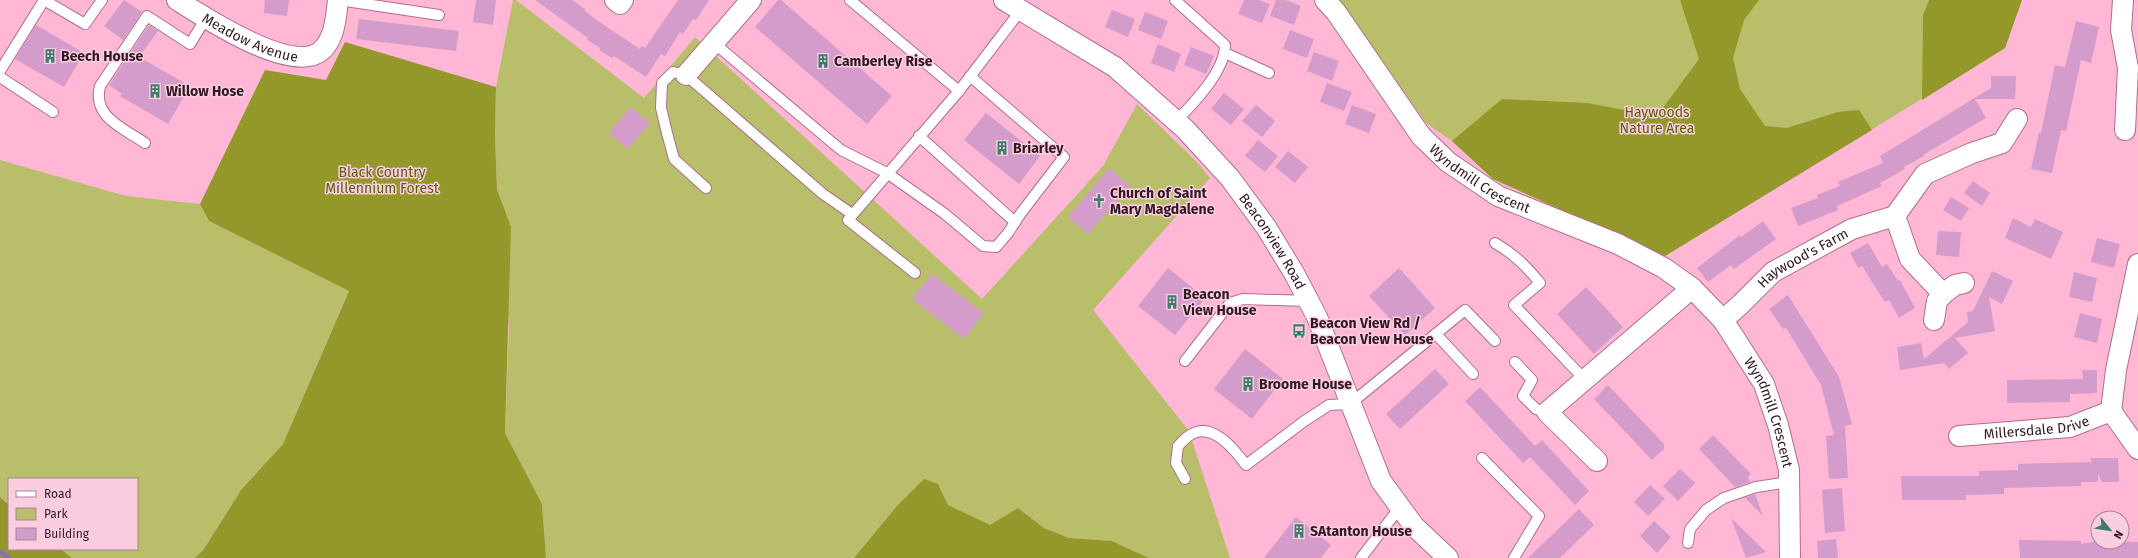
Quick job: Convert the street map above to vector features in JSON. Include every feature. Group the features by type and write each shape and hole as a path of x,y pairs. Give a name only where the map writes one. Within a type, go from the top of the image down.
{"street":[{"name":"Meadow Avenue","path":"177,0 206,18 249,41 293,56 310,56 321,51 333,33 339,0"},
{"path":"615,0 620,4 622,0"},
{"path":"686,76 751,0"},
{"name":"Beaconview Road","path":"1004,0 1022,5 1115,67 1176,121 1235,184 1266,227 1294,273 1318,317 1350,404 1381,481 1414,526 1448,558"},
{"name":"Wyndmill Crescent","path":"1325,0 1336,12 1421,136 1448,162 1498,196 1618,244 1664,268 1692,288 1723,320 1764,384 1778,425 1789,470 1790,558"},
{"path":"2123,0 2121,30 2128,68 2125,130"},
{"path":"1943,294 1910,259 1895,216 1926,174 1972,153 2002,143 2017,119"},
{"name":"Haywood's Farm","path":"1723,320 1742,304 1773,272 1852,229 1895,216"},
{"path":"2138,264 2116,370 2111,411 2138,449"},
{"path":"1934,320 1938,301 1943,294 1955,285 1964,283"},
{"path":"1597,461 1547,412 1692,288"},
{"name":"Millersdale Drive","path":"1959,436 2070,427 2111,411"}],"lane":[{"path":"0,71 44,0 85,24 102,0"},
{"path":"339,0 439,15"},
{"path":"850,0 959,91"},
{"path":"1175,0 1225,45 1225,53 1216,72 1198,98 1176,121"},
{"path":"915,274 848,220 959,91 1022,5"},
{"path":"145,143 108,118 102,111 98,104 100,86 147,16 190,44 206,18"},
{"path":"714,43 841,150 887,173 945,214 983,246 996,246 1064,157 970,76"},
{"path":"1225,53 1269,73"},
{"path":"706,188 674,159 661,108 662,83 673,72 686,76 823,194 852,214"},
{"path":"0,77 53,112"},
{"path":"919,136 1015,222"},
{"path":"1494,243 1511,252 1525,264 1540,283 1514,305 1585,380"},
{"path":"1185,361 1230,303 1244,298 1309,301"},
{"path":"1185,479 1176,463 1178,446 1193,433 1207,431 1223,440 1246,465 1303,422 1329,405 1350,404 1465,310 1495,341"},
{"path":"1436,334 1473,374"},
{"path":"1515,362 1532,380 1523,396 1536,409 1547,412"},
{"path":"1482,458 1539,516 1514,558"},
{"path":"1688,543 1690,529 1706,510 1724,498 1756,487 1789,482"},
{"path":"1361,558 1400,507"}],"green space":[{"path":"513,0 516,0 644,98 695,37 982,299 1103,166 1137,104 1198,163 1210,178 1093,310 1189,431 1230,558 1149,558 1112,541 1069,538 1044,528 1018,508 990,526 948,505 938,484 896,507 854,558 546,558 542,504 505,433 509,325 497,190 495,135 496,87"},
{"name":"Haywoods Nature Area","path":"1340,0 2022,0 2005,48 1665,256 1493,179 1452,141 1426,123"},
{"path":"1680,0 1759,0 1744,20 1733,58 1740,89 1765,126 1787,128 1838,112 1859,110 1872,130 1665,256 1493,179 1452,141 1502,99 1587,103 1657,116 1699,59"},
{"path":"1929,0 2022,0 2005,48 1922,100 1923,15"},
{"name":"Black Country Millennium Forest","path":"345,42 496,87 495,135 497,190 511,227 505,433 542,504 546,558 195,558 204,549 241,490 283,444 349,291 209,221 200,204 265,70 326,80"},
{"path":"0,160 126,196 200,204 209,221 349,291 283,444 241,490 204,549 195,558 72,558 62,550 138,550 138,478 8,478 8,504 0,497"},
{"path":"924,479 938,484 948,505 990,525 1018,508 1044,528 1069,538 1112,541 1149,558 854,558 896,507"},
{"path":"0,497 8,504 8,550 62,550 72,558 0,558"}],"building":[{"path":"124,0 142,12 123,40 104,26"},
{"path":"265,0 289,0 287,16 264,13"},
{"path":"476,0 496,0 493,25 473,22"},
{"path":"535,0 572,0 598,21 640,49 642,46 645,48 678,0 709,0 696,20 693,19 683,34 680,32 665,56 661,54 646,77 614,56 612,58 599,50 600,48 587,40 588,38"},
{"name":"Camberley Rise","path":"778,0 781,0 892,96 867,124 755,27"},
{"path":"1244,0 1258,0 1270,4 1262,23 1238,14"},
{"path":"1276,0 1286,0 1301,6 1294,25 1270,16"},
{"path":"1112,10 1135,19 1128,37 1105,27"},
{"path":"1145,12 1168,21 1161,39 1138,30"},
{"path":"359,19 459,31 456,51 356,39"},
{"path":"2076,21 2099,27 2091,63 2081,60 2066,131 2061,130 2052,173 2031,169 2039,132 2041,133 2055,65 2065,67"},
{"name":"Beech House","path":"36,25 84,53 64,87 15,59"},
{"name":"Willow Hose","path":"149,25 158,31 139,57 190,86 168,124 120,96 122,94 109,85"},
{"path":"1290,30 1314,39 1307,58 1283,49"},
{"path":"1158,44 1181,54 1174,72 1151,63"},
{"path":"1191,47 1214,56 1206,74 1184,65"},
{"path":"1314,52 1339,61 1332,81 1307,71"},
{"path":"1991,76 2016,76 2015,99 1975,99 1986,118 1904,167 1905,169 1880,183 1882,186 1837,206 1838,210 1798,226 1791,208 1818,198 1817,195 1840,186 1838,182 1883,163 1880,156 1991,88"},
{"path":"1327,83 1352,92 1344,111 1320,102"},
{"path":"1224,93 1244,109 1231,125 1211,109"},
{"path":"1256,105 1275,121 1262,137 1242,121"},
{"path":"1352,105 1376,114 1369,133 1345,124"},
{"path":"631,107 650,123 628,149 609,133"},
{"name":"Briarley","path":"986,113 1040,156 1019,184 964,140"},
{"path":"1258,140 1278,156 1265,172 1245,156"},
{"path":"1288,151 1308,167 1295,183 1275,167"},
{"name":"Church of Saint Mary Magdalene","path":"1109,168 1130,186 1088,234 1068,217"},
{"path":"1973,181 1990,193 1982,206 1964,193"},
{"path":"1951,197 1969,208 1961,221 1943,210"},
{"path":"2013,218 2031,227 2035,219 2063,232 2051,259 2005,238"},
{"path":"1763,221 1776,239 1734,269 1731,265 1708,282 1697,268 1740,235 1741,237"},
{"path":"1938,231 1961,232 1959,257 1936,255"},
{"path":"2097,238 2120,244 2114,268 2091,262"},
{"path":"1868,243 1882,267 1887,264 1898,281 1900,280 1915,308 1899,318 1889,300 1885,302 1862,266 1858,268 1850,253"},
{"name":"Beacon View House","path":"1168,268 1205,298 1175,335 1138,306"},
{"path":"1399,268 1435,308 1405,335 1369,296"},
{"path":"1992,271 2013,281 2002,304 1989,297 1995,331 1955,338 1968,353 1949,369 1944,363 1900,370 1897,347 1921,343 1924,359 1968,322 1967,312 1973,311"},
{"path":"2074,272 2097,278 2092,302 2069,297"},
{"path":"932,274 984,313 964,339 912,299"},
{"path":"1586,287 1623,327 1594,354 1557,314"},
{"path":"1788,295 1839,377 1852,424 1845,426 1848,478 1829,479 1826,436 1834,435 1821,385 1786,328 1783,329 1769,309"},
{"path":"2080,313 2102,319 2097,343 2074,337"},
{"name":"Broome House","path":"1245,349 1283,379 1252,419 1214,389"},
{"path":"1435,369 1449,384 1400,429 1386,414"},
{"path":"2082,370 2097,370 2097,393 2070,394 2070,402 2007,403 2007,380 2083,379"},
{"path":"1608,385 1664,444 1664,449 1652,460 1594,399"},
{"path":"1480,387 1535,446 1542,440 1589,491 1575,505 1530,457 1523,463 1465,401"},
{"path":"1713,435 1751,474 1748,477 1750,482 1735,487 1699,449"},
{"path":"2090,458 2118,458 2119,482 2102,482 2098,474 2098,482 2081,482 2081,486 2004,488 2004,494 1966,495 1966,500 1902,500 1901,476 1979,476 1979,471 2018,470 2018,464 2092,462"},
{"path":"1680,469 1695,483 1678,501 1663,486"},
{"path":"1650,485 1665,499 1648,516 1634,502"},
{"path":"1842,488 1845,531 1825,533 1822,490"},
{"path":"1755,494 1763,516 1745,498"},
{"path":"1579,509 1594,525 1560,558 1528,558"},
{"name":"SAtanton House","path":"1296,517 1331,545 1321,558 1264,558"},
{"path":"1731,518 1766,552 1746,558"},
{"path":"1654,521 1671,537 1657,553 1640,536"},
{"path":"1836,539 1838,558 1818,558 1817,541"},
{"path":"2019,540 2081,541 2081,544 2090,542 2090,550 2130,550 2130,542 2138,542 2138,558 2020,558"}],"waterway":[{"path":"0,552 9,558"}],"place":[{"name":"Beech House","path":"50,56"},
{"name":"Camberley Rise","path":"823,61"},
{"name":"Willow Hose","path":"155,91"},
{"name":"Briarley","path":"1002,148"},
{"name":"Church of Saint Mary Magdalene","path":"1099,201"},
{"name":"Beacon View House","path":"1172,302"},
{"name":"Beacon View Rd / Beacon View House","path":"1299,331"},
{"name":"Broome House","path":"1248,384"},
{"name":"SAtanton House","path":"1299,531"}]}
